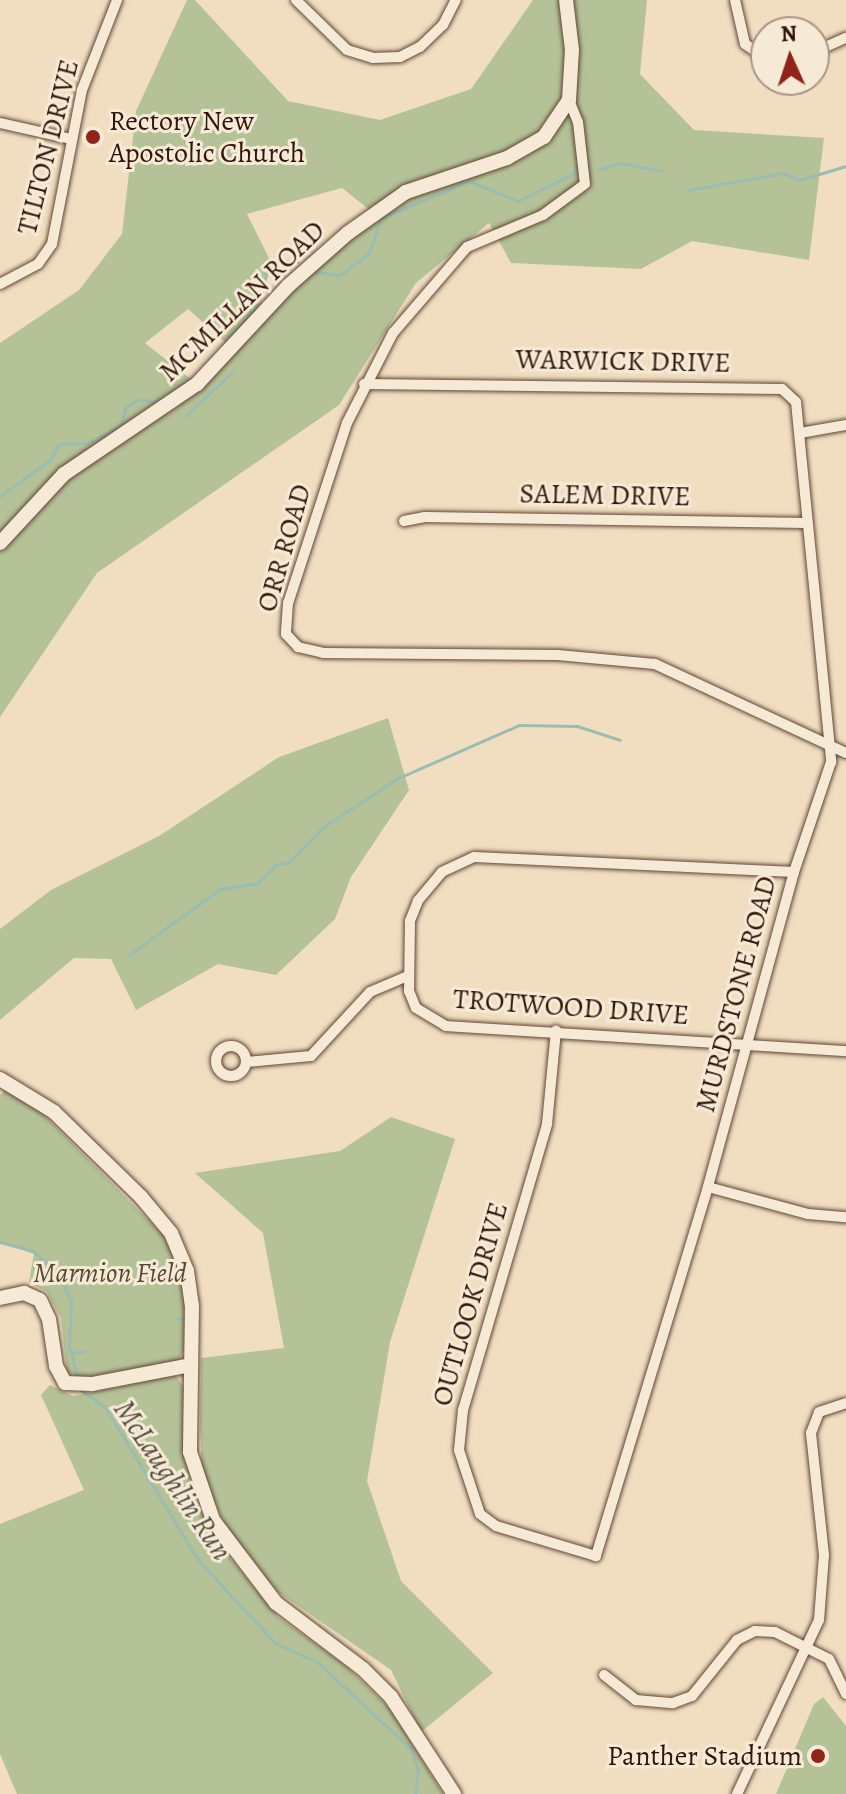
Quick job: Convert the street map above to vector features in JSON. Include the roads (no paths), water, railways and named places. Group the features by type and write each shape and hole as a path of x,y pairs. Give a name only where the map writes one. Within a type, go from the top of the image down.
{"street":[{"name":"TILTON DRIVE","path":"0,284 38,264 52,244 82,90 117,0"},
{"path":"296,0 347,50 373,58 400,57 420,47 443,25 456,0"},
{"path":"566,0 572,50 569,100"},
{"path":"735,0 745,44 750,47"},
{"name":"ORR ROAD","path":"569,100 578,122 585,184 543,215 467,247 393,333 364,384 285,615 286,634 298,647 323,653 600,657 655,664 833,743 846,753"},
{"name":"MCMILLAN ROAD","path":"0,543 64,474 197,384 288,286 348,233 406,192 529,147 544,137 569,100"},
{"path":"0,123 71,139"},
{"name":"WARWICK DRIVE","path":"364,384 782,389 796,402 800,433"},
{"path":"800,433 846,425"},
{"name":"MURDSTONE ROAD","path":"596,1556 708,1187 794,872 833,743 807,523 800,433"},
{"name":"SALEM DRIVE","path":"404,521 420,516 807,523"},
{"name":"TROTWOOD DRIVE","path":"794,872 474,857 442,872 418,901 410,921 406,977 416,1008 446,1026 749,1042 846,1051"},
{"path":"247,1062 311,1056 370,992 406,977"},
{"name":"OUTLOOK DRIVE","path":"556,1030 547,1124 463,1410 459,1450 480,1514 496,1526 596,1556"},
{"path":"0,1079 54,1112 163,1221 182,1256 191,1288 190,1452 213,1520 276,1603 363,1669 391,1697 454,1794"},
{"path":"708,1187 808,1214 846,1217"},
{"path":"0,1298 24,1293 40,1300 49,1319 59,1376 70,1383 86,1385 191,1365"},
{"path":"737,1794 810,1646 824,1584 811,1433 819,1412 846,1403"},
{"path":"604,1675 636,1700 661,1705 692,1696 737,1640 755,1631 775,1632 810,1646 829,1659 846,1694"}],"waterway":[{"path":"600,169 620,163 662,171"},
{"path":"688,190 783,173 799,180 846,166"},
{"path":"315,272 340,275 369,253 381,218 469,181 518,201 577,172"},
{"path":"226,343 258,304 270,260 298,262"},
{"path":"186,416 232,372"},
{"path":"0,496 50,460 59,444 88,443 121,426 125,408 139,399 161,403"},
{"path":"129,955 220,889 258,883 276,865 289,862 323,827 396,779 519,725 577,726 620,740"},
{"name":"McLaughlin Run","path":"0,1242 33,1251 57,1273 71,1300 69,1346 78,1379"},
{"path":"176,1319 187,1318"},
{"path":"72,1353 84,1351"},
{"name":"McLaughlin Run","path":"81,1390 105,1407 198,1560 275,1643 317,1662 411,1749 418,1770 415,1794"}],"place":[{"name":"Rectory New Apostolic Church","path":"93,137"},
{"name":"Panther Stadium","path":"818,1756"}],"park label":[{"name":"Marmion Field","path":"110,1273"}]}
